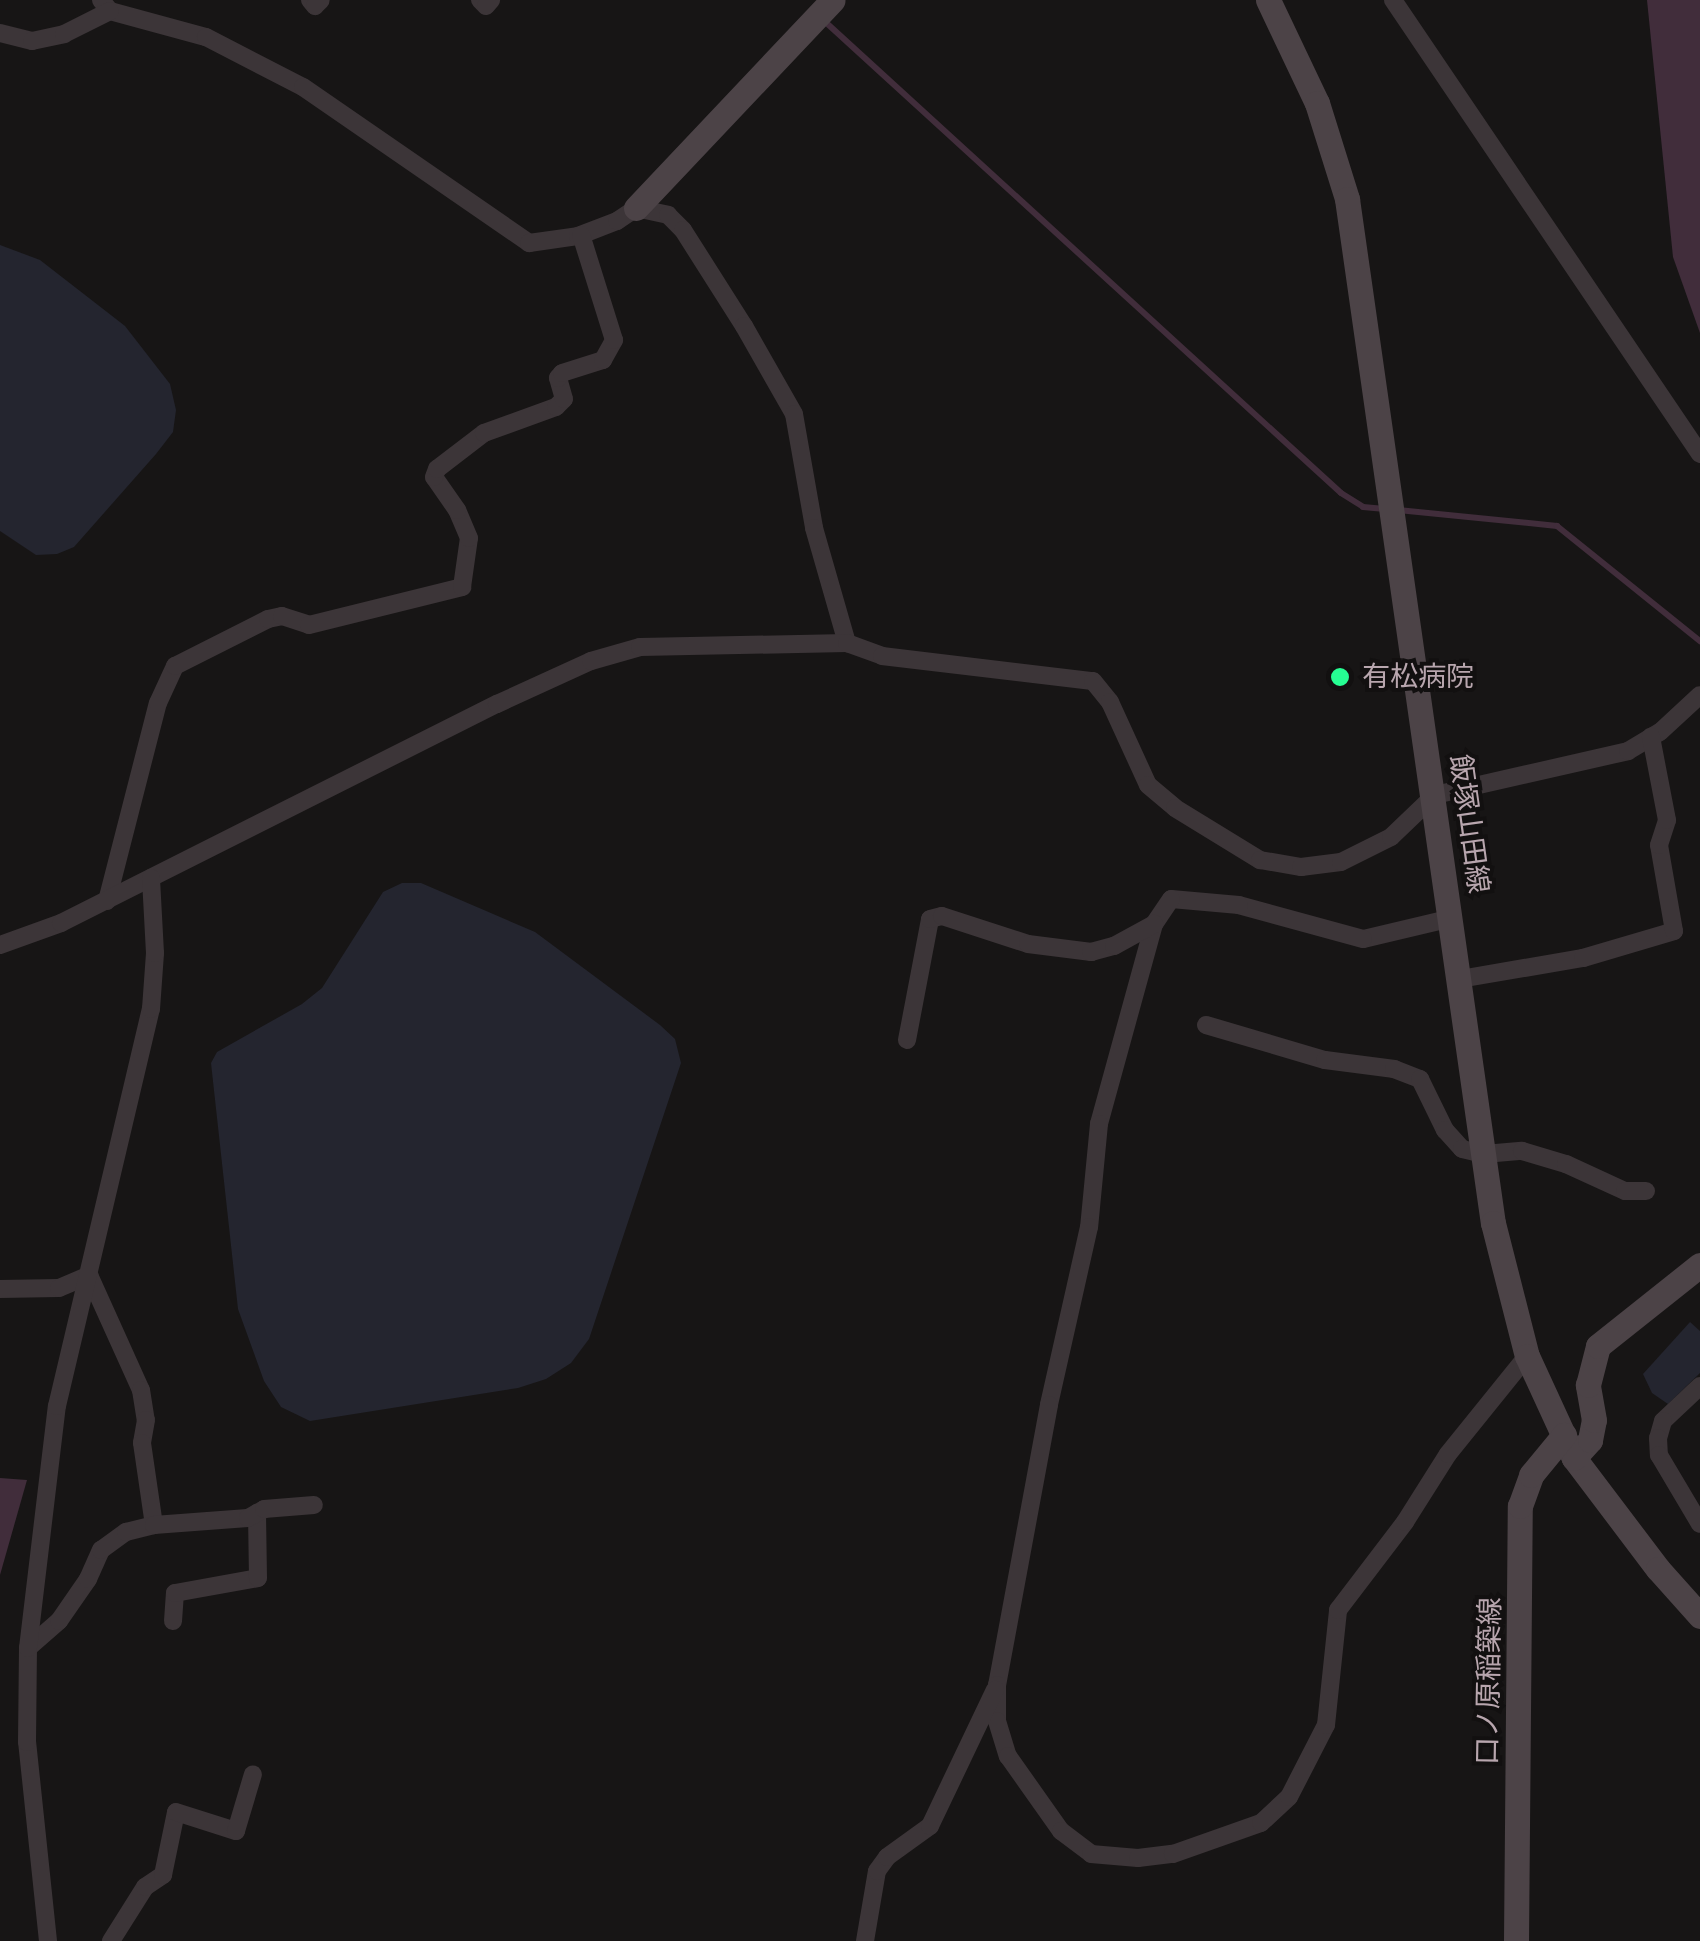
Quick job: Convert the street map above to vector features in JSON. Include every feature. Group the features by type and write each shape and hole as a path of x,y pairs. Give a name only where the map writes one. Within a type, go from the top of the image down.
{"main road":[{"name":"飯塚山田線","path":"1268,0 1318,103 1348,200 1493,1223 1527,1356 1569,1446 1658,1569 1700,1616"},
{"path":"636,208 829,1"},
{"name":"口ノ原稲築線","path":"1516,1941 1520,1506 1530,1475 1569,1446 1590,1440 1594,1420 1588,1385 1598,1346 1700,1266"}],"street":[{"path":"310,0 316,6 320,0"},
{"path":"480,0 486,6 491,0"},
{"path":"1393,0 1700,454"},
{"path":"0,33 32,40 64,34 106,6 206,37 303,86 528,243 581,235 636,208 668,216 683,230 780,382 794,414 814,528 847,643"},
{"path":"107,900 158,703 175,666 268,619 282,616 309,625 462,587 470,538 434,476 436,469 484,434 556,408 564,399 558,378 562,373 603,360 614,340 581,235"},
{"path":"0,945 107,900 591,660 640,647 847,643 882,656 1093,682 1110,702 1148,784 1175,808 1260,860 1301,867 1341,862 1391,837 1435,795 1628,751 1651,738 1700,695"},
{"path":"1460,979 1582,958 1674,931 1660,845 1667,820 1651,738"},
{"path":"48,1941 27,1742 28,1648 57,1406 151,1009 155,953 150,878"},
{"path":"1452,918 1364,939 1239,905 1171,898 1154,924 1099,1124 1089,1227 1049,1405 997,1685 997,1721 1008,1756 1060,1831 1092,1854 1138,1858 1172,1854 1261,1823 1289,1797 1326,1725 1338,1610 1404,1522 1448,1454 1527,1356"},
{"path":"908,1040 930,919 942,916 1028,944 1091,952 1114,946 1154,924"},
{"path":"1206,1025 1326,1060 1394,1069 1420,1079 1445,1130 1462,1149 1484,1154 1522,1152 1566,1164 1625,1191 1646,1191"},
{"path":"0,1290 59,1288 88,1275"},
{"path":"88,1275 141,1390 146,1420 142,1443 154,1525"},
{"path":"1700,1386 1663,1421 1658,1438 1659,1454 1700,1524"},
{"path":"28,1648 59,1621 88,1578 100,1550 126,1532 154,1525 248,1518 286,1505 314,1505"},
{"path":"173,1622 174,1593 258,1578 257,1513"},
{"path":"866,1941 877,1871 887,1857 930,1826 997,1685"},
{"path":"110,1941 145,1887 163,1875 176,1812 236,1831 252,1774"}],"shaded area":[{"path":"1647,0 1700,0 1700,333 1673,257"},
{"path":"0,245 40,260 125,326 170,384 176,410 173,432 156,454 74,547 57,554 36,555 0,531"},
{"path":"402,883 421,883 535,932 660,1025 675,1039 681,1063 589,1339 571,1363 546,1379 518,1388 310,1421 281,1407 264,1381 238,1309 211,1063 217,1052 302,1004 322,988 383,892"},
{"path":"1690,1322 1700,1331 1700,1373 1668,1404 1652,1393 1643,1374"},
{"path":"0,1478 27,1480 0,1575"}],"waterway":[{"path":"821,18 1341,493 1363,507 1385,509"},
{"path":"1398,510 1557,526 1700,641"}],"place":[{"name":"有松病院","path":"1340,677"}]}
